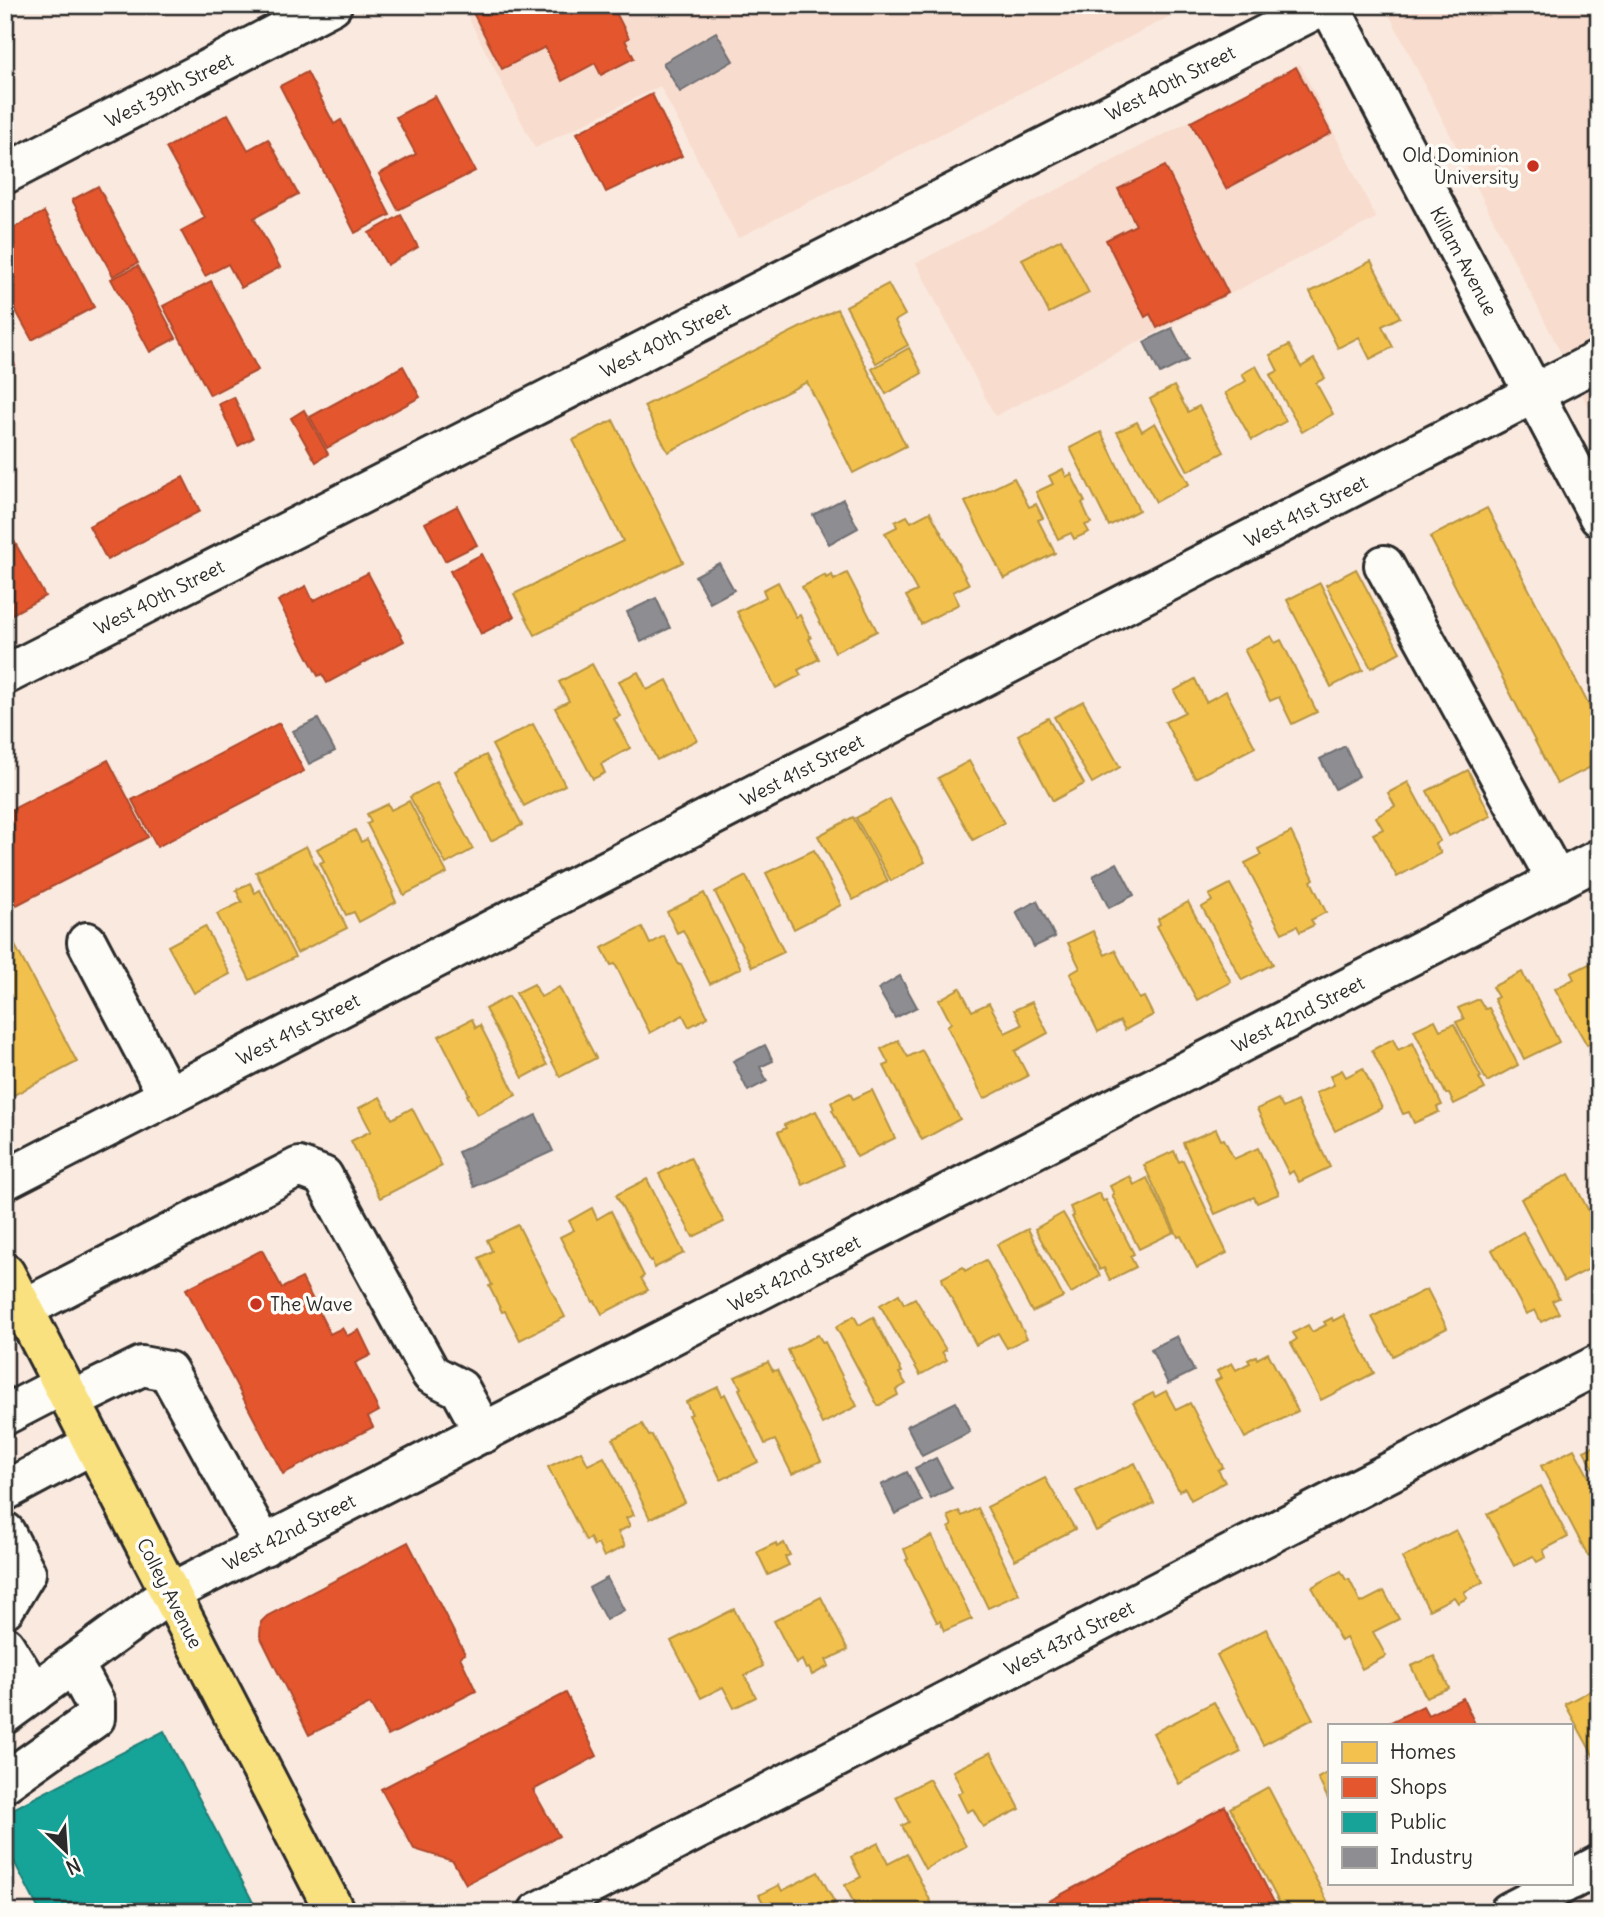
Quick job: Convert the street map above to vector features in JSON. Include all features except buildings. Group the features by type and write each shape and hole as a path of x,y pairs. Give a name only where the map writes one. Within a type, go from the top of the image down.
{"main road":[{"name":"Colley Avenue","path":"12,1292 67,1393 335,1912"}],"street":[{"name":"West 39th Street","path":"5,174 332,5"},
{"name":"Killam Avenue","path":"1327,5 1599,517"},
{"name":"West 40th Street","path":"5,675 1327,5"},
{"name":"West 41st Street","path":"5,1180 1599,360"},
{"path":"1384,565 1557,881"},
{"name":"West 42nd Street","path":"20,1704 170,1593 1599,859"},
{"path":"87,942 168,1096"},
{"path":"12,1292 299,1167 323,1176 431,1374 460,1389 484,1433"},
{"name":"West 43rd Street","path":"538,1912 1599,1364"},
{"path":"5,1415 142,1366 168,1371 264,1546"},
{"path":"5,1491 93,1444"},
{"path":"5,1532 26,1573 5,1608"},
{"path":"5,1646 20,1704"},
{"path":"5,1782 94,1718 95,1703 74,1664"},
{"path":"1572,1879 1599,1865"},
{"path":"1509,1912 1561,1885"}],"shaded area":[{"path":"462,5 1192,5 738,238 660,86 535,148"},
{"name":"Old Dominion University","path":"1396,5 1599,5 1599,428 1387,10"},
{"path":"1300,64 1376,218 995,416 916,263"}],"place":[{"name":"Old Dominion University","path":"1533,166"},
{"name":"The Wave","path":"256,1304"}]}
